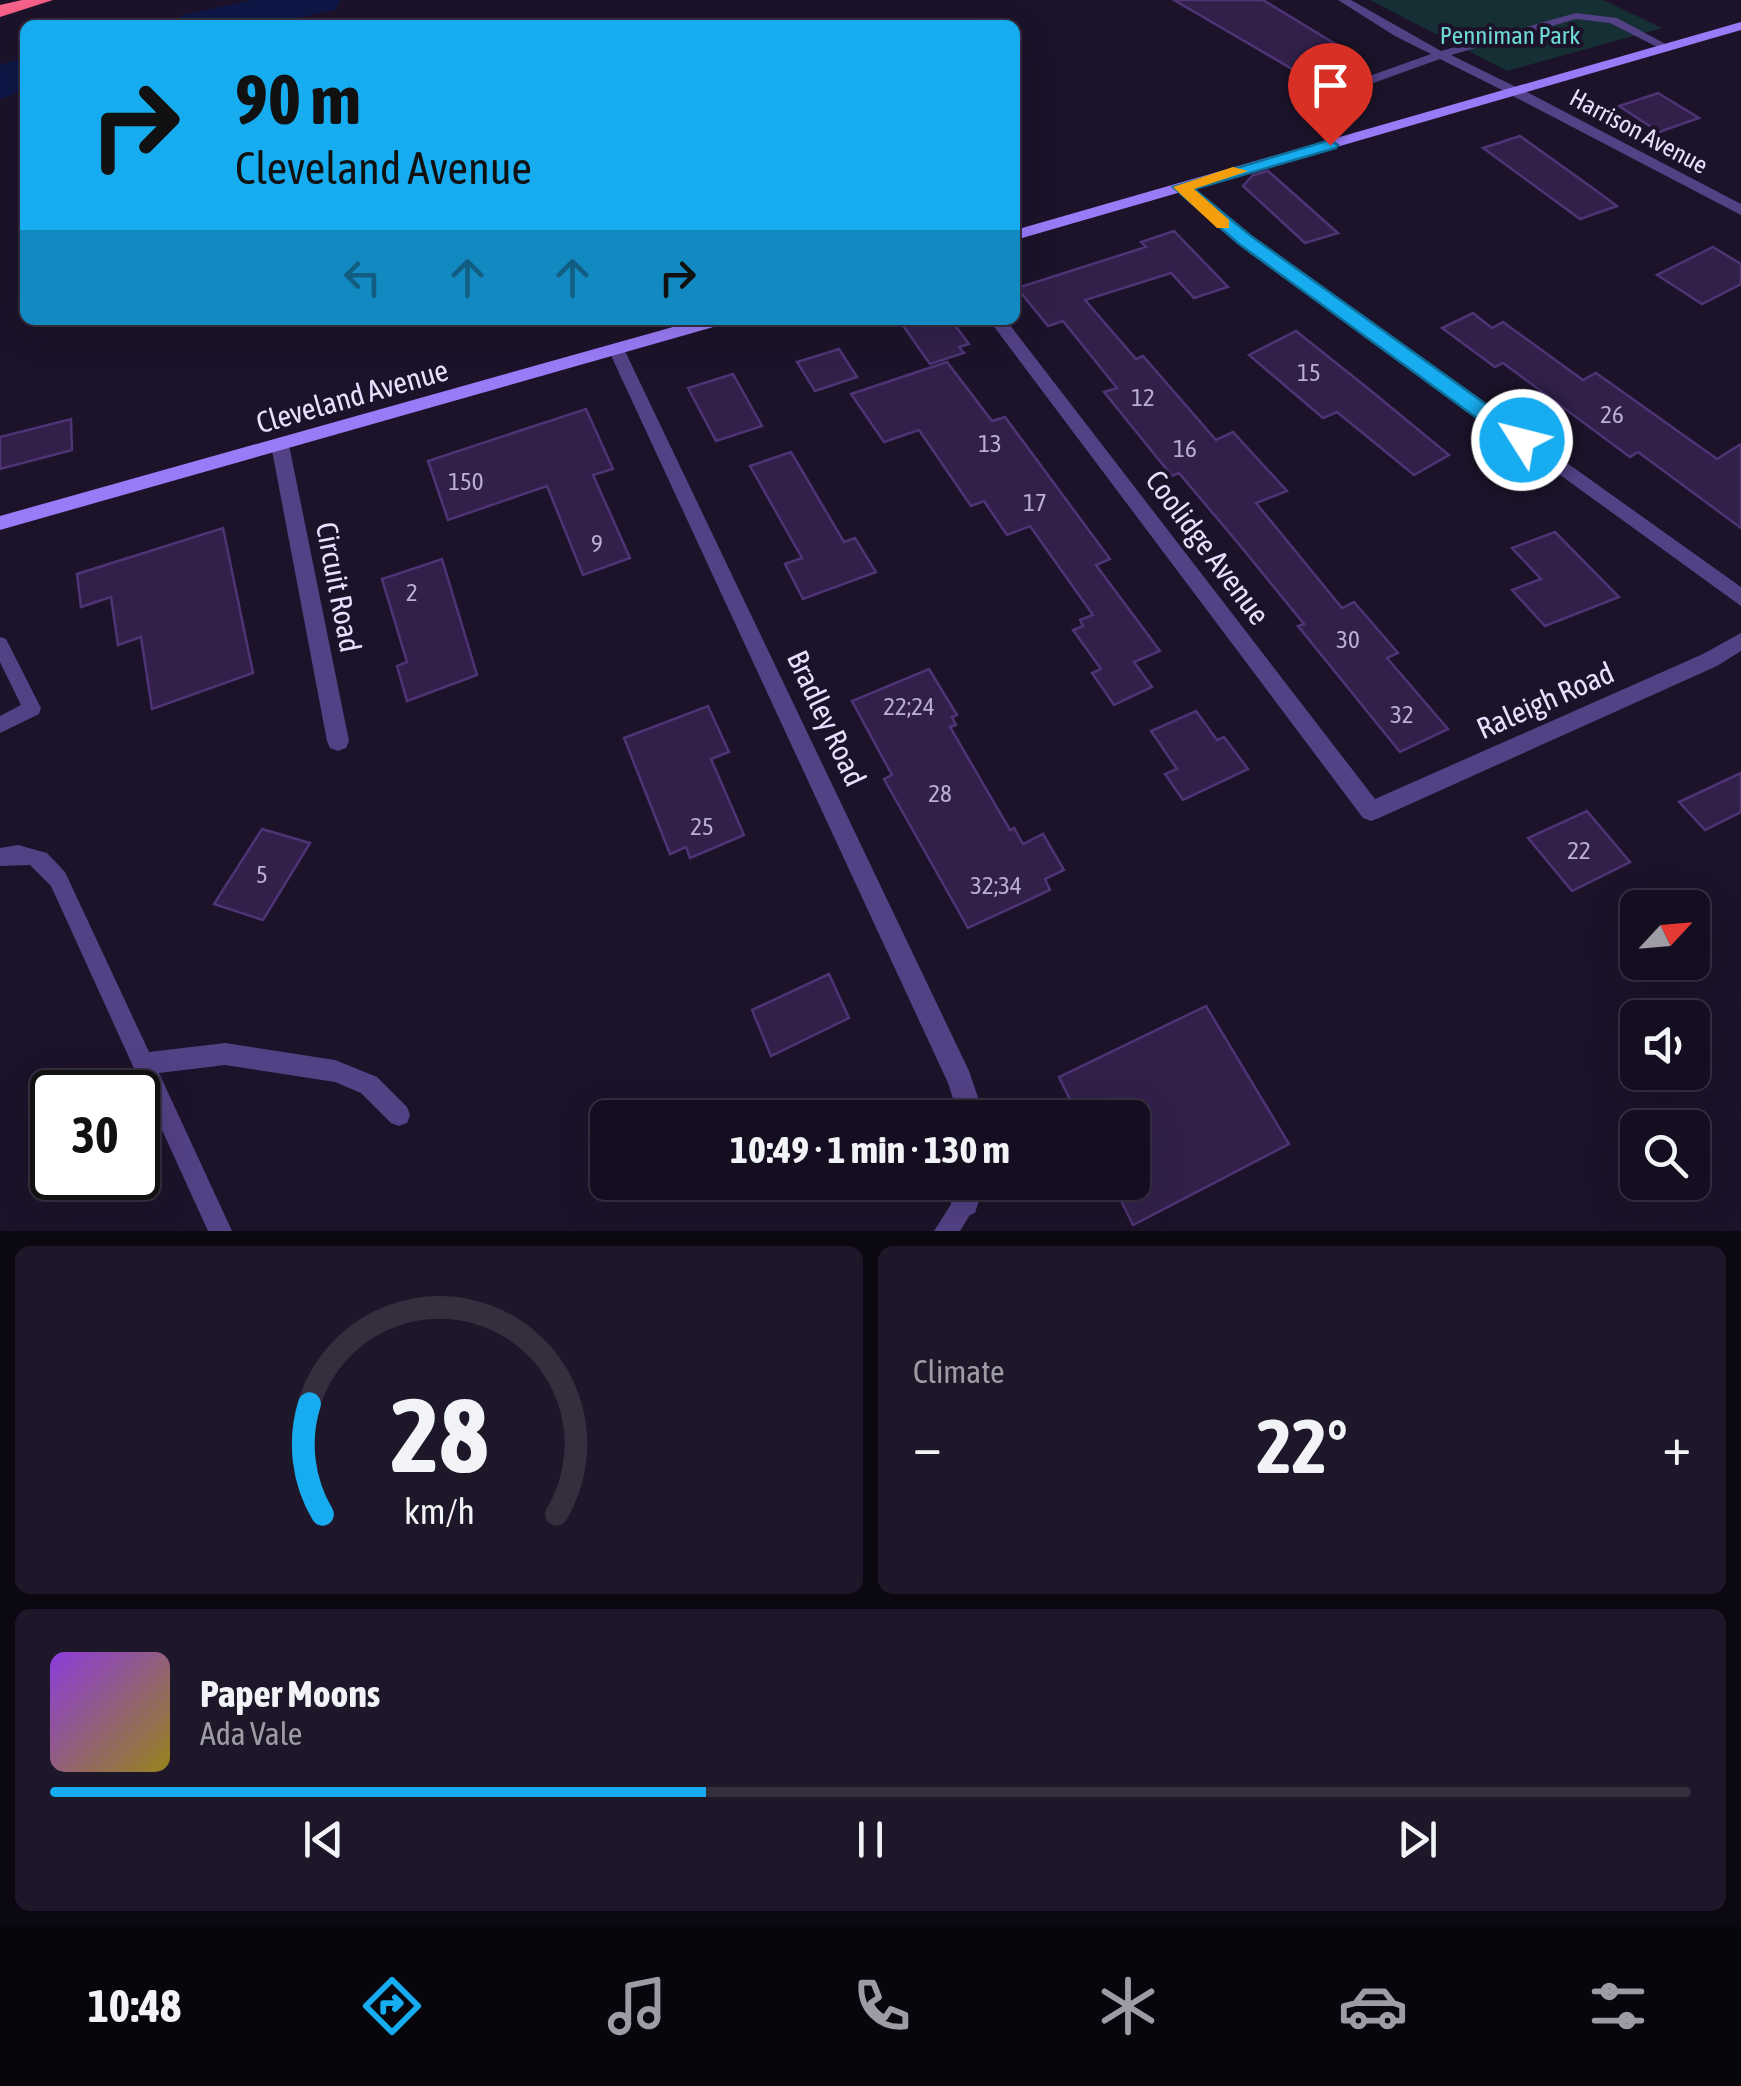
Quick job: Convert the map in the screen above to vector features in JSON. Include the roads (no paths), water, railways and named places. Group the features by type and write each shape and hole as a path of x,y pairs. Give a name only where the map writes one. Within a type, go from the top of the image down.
{"highway":[{"path":"0,11 44,0"}],"street":[{"path":"1020,234 1741,26"},
{"name":"Harrison Avenue","path":"1516,92 1741,210"},
{"path":"1182,187 1245,240 1741,598"},
{"name":"Cleveland Avenue","path":"0,523 700,325"},
{"name":"Coolidge Avenue","path":"1001,325 1372,811"},
{"name":"Bradley Road","path":"616,349 966,1100"},
{"name":"Circuit Road","path":"280,445 338,741"},
{"name":"Raleigh Road","path":"1372,811 1710,660 1741,641"}],"lane":[{"path":"1343,0 1516,92"},
{"path":"1337,92 1442,54 1584,15 1613,20 1667,48"},
{"path":"0,644 32,708 0,725"},
{"path":"0,857 30,853 51,868 220,1231"},
{"path":"143,1064 225,1054 335,1071 369,1085 399,1115"},
{"path":"946,1231 964,1200"}],"waterway":[{"path":"222,20 319,0"},
{"path":"0,84 20,74"}],"park label":[{"name":"Penniman Park","path":"1510,35"}]}
